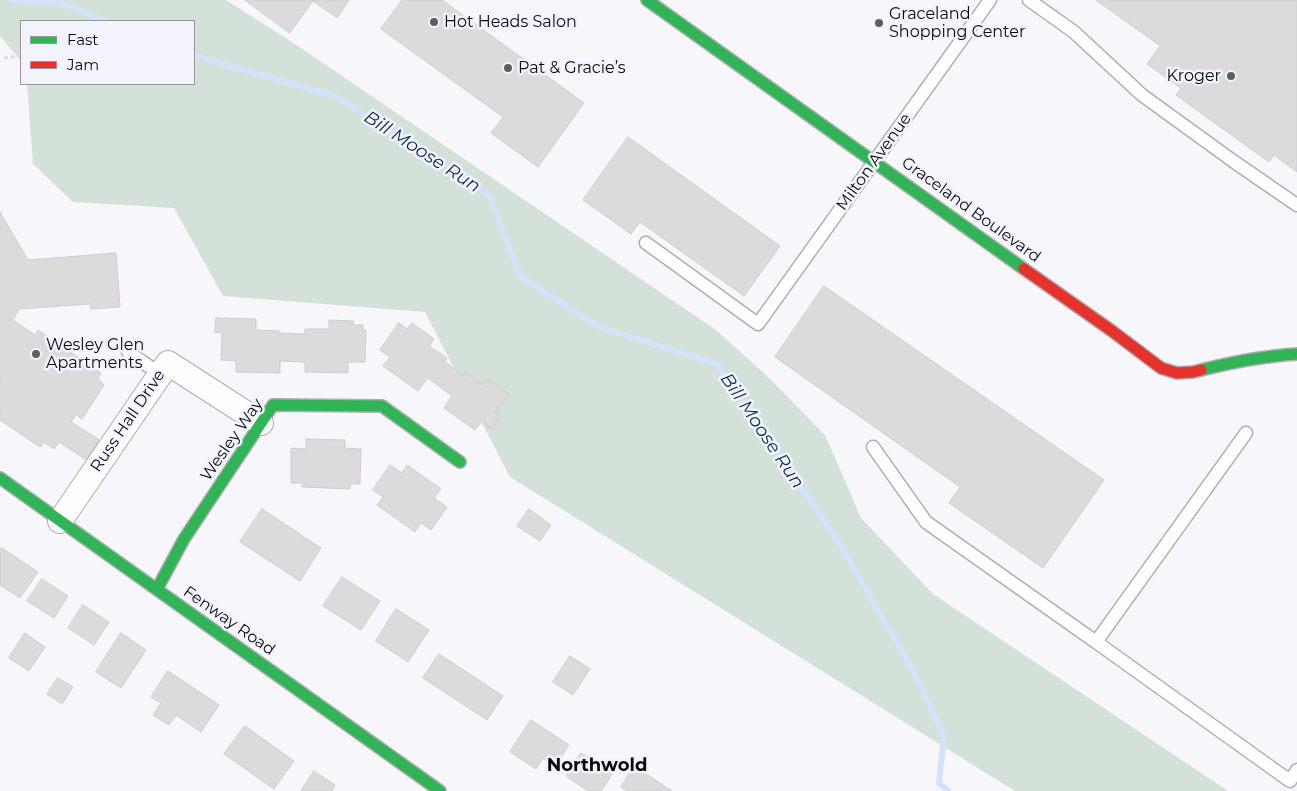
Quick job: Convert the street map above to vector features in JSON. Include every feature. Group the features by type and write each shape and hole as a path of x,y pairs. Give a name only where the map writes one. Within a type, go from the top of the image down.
{"street":[{"name":"Graceland Boulevard","path":"647,0 1112,331 1161,368 1177,373 1193,372 1270,356 1297,354"},
{"name":"Russ Hall Drive","path":"60,521 168,363 261,424"},
{"name":"Wesley Way","path":"156,590 184,539 273,405 382,406 460,462"},
{"name":"Fenway Road","path":"0,478 440,791"}],"lane":[{"name":"Milton Avenue","path":"646,244 758,324 990,0"},
{"path":"1030,0 1074,32 1142,95 1249,173 1297,205"},
{"path":"128,352 160,374"},
{"path":"1096,642 1246,433"},
{"path":"873,446 926,522 1295,779"}],"path":[{"path":"4,58 20,56"}],"shaded area":[{"path":"0,0 53,0 57,2 62,0 226,0 295,44 716,330 765,374 825,435 861,518 933,594 1228,791 1015,791 510,477 425,312 223,296 174,208 73,202 33,164 27,85 195,85 195,20 20,20 20,60 0,36"}],"building":[{"path":"245,0 349,0 337,18 313,1 290,33"},
{"path":"402,0 442,0 584,103 538,167 491,133 503,117 381,29"},
{"name":"Kroger","path":"1096,0 1297,0 1297,172 1274,155 1269,162 1176,95 1181,88 1147,64 1160,46"},
{"path":"628,137 780,246 744,296 640,222 631,234 583,200"},
{"name":"Wesley Glen Apartments","path":"0,212 28,260 116,253 120,307 91,309 90,304 19,309 13,320 35,335 38,330 101,373 98,378 104,385 82,419 76,415 71,422 101,441 88,461 59,442 54,449 44,442 40,447 0,420"},
{"path":"824,286 1104,480 1043,568 949,503 960,487 775,357"},
{"path":"216,318 256,319 256,330 305,334 305,329 329,329 329,320 354,321 353,325 363,325 363,330 366,330 365,362 348,362 348,373 305,372 305,362 280,361 280,373 236,372 236,361 221,360 222,333 215,332"},
{"path":"399,323 407,329 412,323 434,339 429,346 447,358 445,362 463,375 465,372 482,385 487,378 509,394 495,412 500,416 492,429 482,421 475,430 444,408 452,396 428,378 418,391 383,366 390,357 380,350"},
{"path":"306,439 345,440 345,448 361,449 360,484 350,484 350,489 302,487 302,483 291,483 291,448 306,449"},
{"path":"390,465 402,473 407,465 441,489 434,498 447,507 431,530 421,523 415,532 377,505 383,497 373,490"},
{"path":"262,509 321,548 300,581 240,542"},
{"path":"529,509 551,525 540,541 517,526"},
{"path":"2,548 38,572 20,598 0,585 0,551"},
{"path":"342,577 380,601 361,630 323,606"},
{"path":"42,579 68,596 54,618 27,601"},
{"path":"83,605 109,622 94,645 68,628"},
{"path":"396,609 429,630 408,662 376,641"},
{"path":"25,633 45,647 29,671 9,658"},
{"path":"121,633 146,650 121,688 96,672"},
{"path":"439,654 503,696 487,720 423,678"},
{"path":"570,656 590,669 573,695 553,682"},
{"path":"168,671 219,705 201,732 176,715 169,725 153,715 161,703 151,697"},
{"path":"58,678 73,687 62,704 47,694"},
{"path":"531,720 569,745 555,766 543,758 536,769 510,752"},
{"path":"245,726 294,761 274,789 224,754"},
{"path":"581,753 612,774 601,791 588,791 566,776"},
{"path":"634,766 672,791 627,791 621,787"},
{"path":"314,771 335,785 332,791 301,791"}],"waterway":[{"name":"Bill Moose Run","path":"12,0 57,2 103,20"},
{"name":"Bill Moose Run","path":"195,55 335,96 489,195 520,276 599,327 717,364 838,541 914,673 944,737 939,783 948,791"}],"traffic: fast":[{"path":"647,0 1024,269"},
{"path":"1201,370 1225,364 1297,354"},
{"path":"157,589 184,539 273,405 382,406 460,462"},
{"path":"0,478 440,791"}],"traffic: jam":[{"path":"1024,269 1161,368 1177,373 1201,370"}],"place":[{"name":"Hot Heads Salon","path":"434,22"},
{"name":"Graceland Shopping Center","path":"879,23"},
{"name":"Pat & Gracie’s","path":"508,68"},
{"name":"Kroger","path":"1231,76"},
{"name":"Wesley Glen Apartments","path":"36,354"}],"district":[{"name":"Northwold","path":"597,766"}]}
